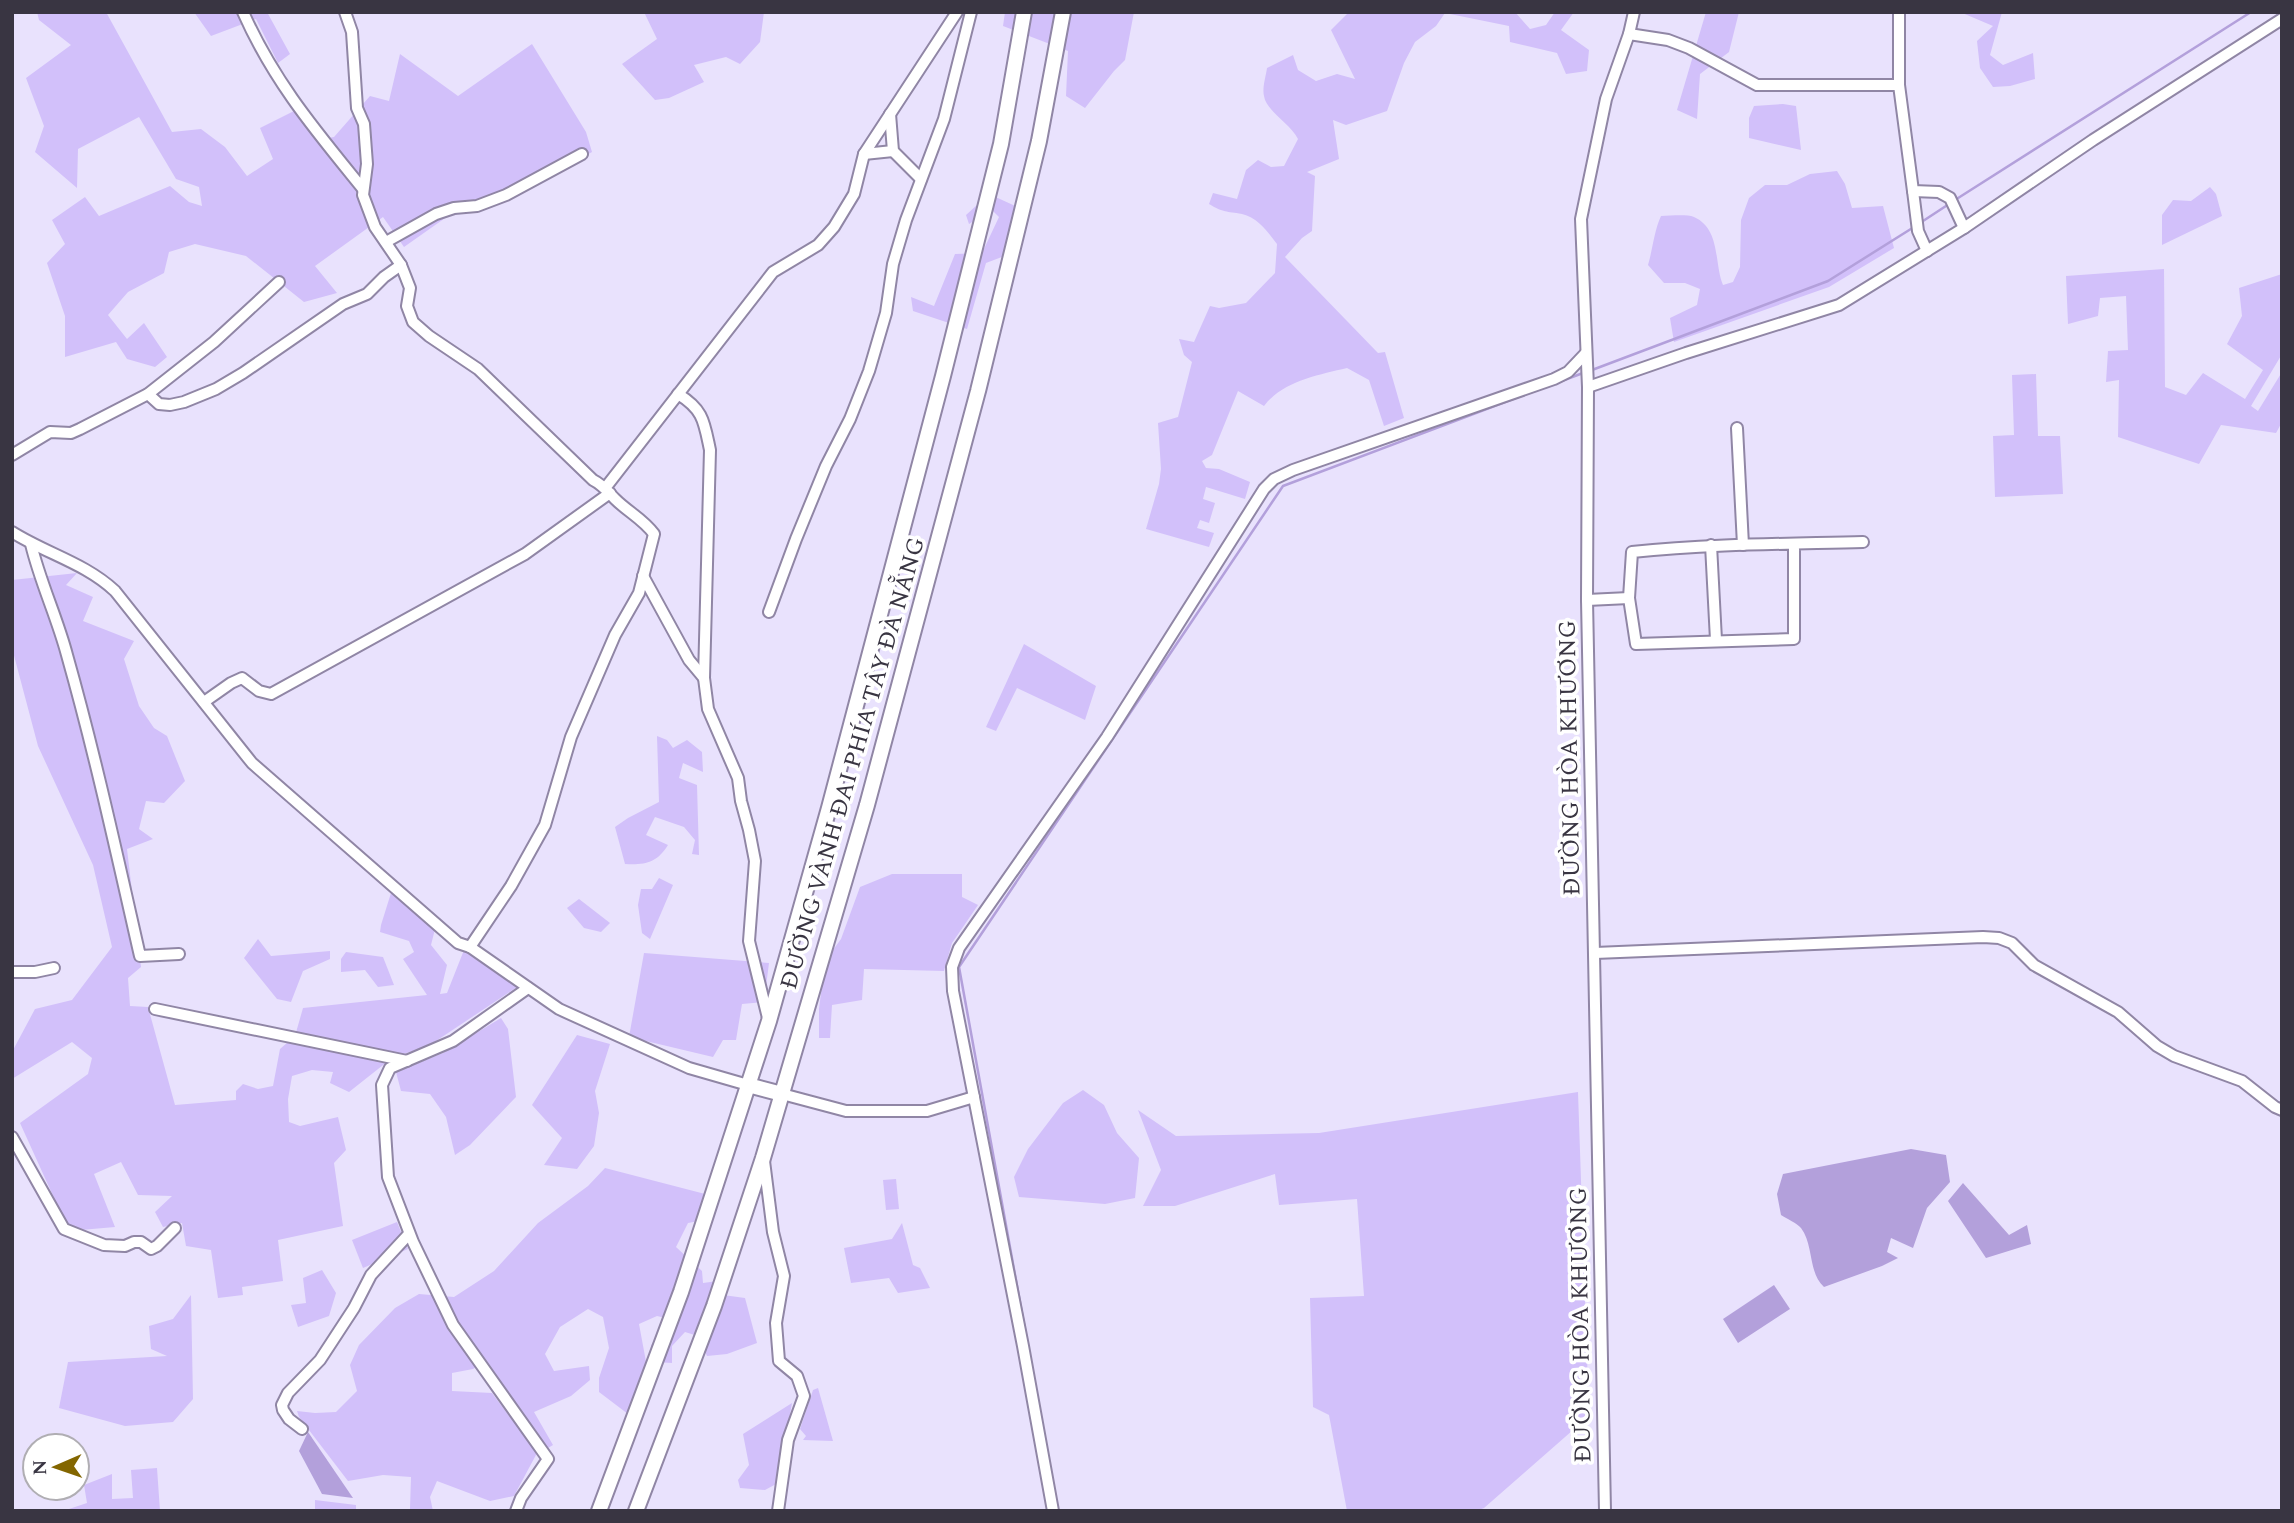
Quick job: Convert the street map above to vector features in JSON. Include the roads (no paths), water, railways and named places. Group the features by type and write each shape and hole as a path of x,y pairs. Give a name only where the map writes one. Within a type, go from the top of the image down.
{"main road":[{"name":"ĐƯỜNG VÀNH ĐAI PHÍA TÂY ĐÀ NẴNG","path":"599,1511 681,1292 769,1021 830,808 943,376 1000,144 1024,12"},
{"name":"ĐƯỜNG VÀNH ĐAI PHÍA TÂY ĐÀ NẴNG","path":"636,1511 714,1306 763,1158 867,805 975,404 1039,141 1063,12"},
{"path":"748,1085 782,1094"}],"street":[{"path":"243,12 274,73 363,189"},
{"path":"345,12 352,32 357,108 365,124 367,164 363,195 376,227 401,265 410,288 407,306 413,322 478,369 593,480 645,522 654,534 639,593 615,635 571,737 545,825 511,886 470,947"},
{"path":"204,702 230,683 243,678 259,691 271,694 525,554 608,490 678,394 773,272 818,244 834,227 853,194 864,154 957,12"},
{"path":"769,612 826,466 850,419 869,371 886,313 893,264 944,120 971,12"},
{"name":"ĐƯỜNG HÒA KHƯƠNG","path":"1605,1511 1587,600 1588,387 1581,219 1606,99 1634,12"},
{"path":"1899,12 1899,85 1918,231 1927,251"},
{"path":"1588,387 1839,305 1964,228 2094,140 2282,19"},
{"path":"1629,34 1668,40 1757,85 1899,85"},
{"path":"890,114 893,151 921,179"},
{"path":"864,154 893,151"},
{"path":"386,242 436,214 454,208 477,206 506,195 582,154"},
{"path":"1913,191 1939,192 1950,198 1964,228"},
{"path":"148,394 159,404 170,405 216,389 342,304 367,294 401,265"},
{"path":"12,456 51,432 71,433 148,394 214,342 279,282"},
{"path":"1053,1511 953,990 952,967 959,948 1107,737 1264,489 1282,474 1553,379 1568,372 1586,353"},
{"path":"678,394 695,404 705,426 710,450 704,678 708,709 738,778 755,861 749,941 769,1021"},
{"path":"1737,428 1743,545"},
{"path":"12,532 31,544 99,576 115,591 252,764 458,943 470,947 559,1009 677,1063 748,1085"},
{"path":"1794,544 1794,639 1636,644 1629,598 1632,552 1711,545 1863,542"},
{"path":"31,544 36,567 67,654 140,956 179,954"},
{"path":"1711,545 1716,640"},
{"path":"643,576 689,660 704,678"},
{"path":"1587,600 1629,598"},
{"path":"1595,953 1999,938 2012,943 2034,965 2118,1012 2157,1046 2174,1056 2242,1081 2282,1110"},
{"path":"12,972 35,972 54,968"},
{"path":"516,1511 521,1498 548,1459 453,1325 409,1234 388,1177 382,1085 390,1068 453,1041 528,988"},
{"path":"155,1009 407,1060"},
{"path":"782,1094 846,1111 927,1111 974,1097"},
{"path":"12,1137 64,1229 104,1245 125,1246 141,1242 151,1249 175,1228"},
{"path":"763,1158 773,1231 784,1276 776,1324 779,1361 797,1376 804,1396 788,1440 778,1511"},
{"path":"302,1429 289,1419 283,1410 282,1405 288,1393 320,1360 354,1308 371,1275 409,1234"}],"waterway":[{"path":"1955,200 2251,12"},
{"path":"1920,223 1949,204"},
{"path":"1592,370 1828,281 1914,227"},
{"path":"1559,382 1583,373"},
{"path":"1026,1335 959,967 1283,486 1540,389"}]}
